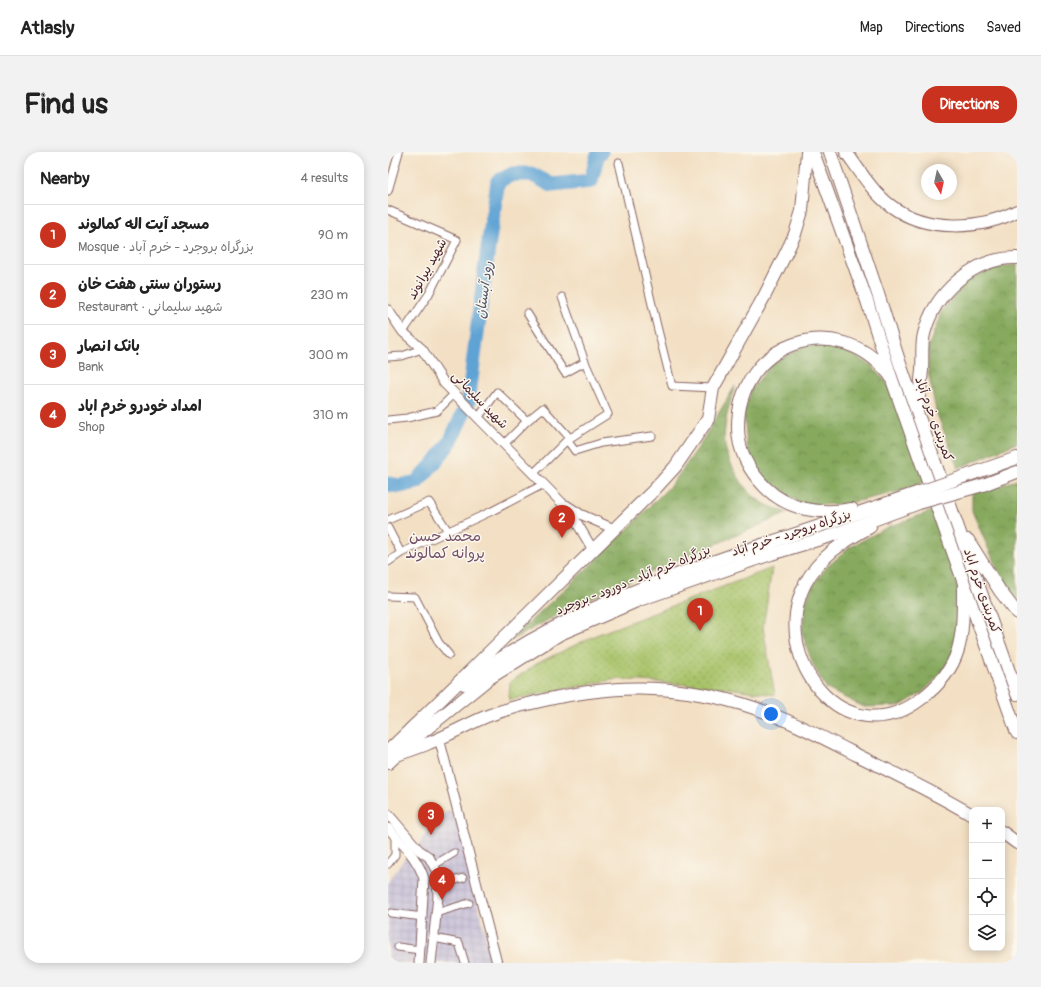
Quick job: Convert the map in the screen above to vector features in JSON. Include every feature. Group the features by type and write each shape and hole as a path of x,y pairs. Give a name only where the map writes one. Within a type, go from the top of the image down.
{"highway":[{"path":"410,730 654,490 675,467 692,443 708,419 712,388 765,295 795,234 802,211 807,152"},
{"name":"کمربندی خرم آباد","path":"813,152 945,527"},
{"name":"کمربندی خرم آباد","path":"830,152 917,413 1017,694"},
{"path":"846,152 872,188 891,206 911,217 934,224 964,226 986,223 1017,211"},
{"path":"917,413 924,334 934,309 954,283 966,274 981,266 997,261 1017,258"},
{"path":"891,377 874,359 858,348 840,341 822,338 803,341 784,348 768,358 755,372 747,385 741,400 738,415 738,434 748,466 758,480 772,494 784,502 817,512 850,510 983,485 1017,473"},
{"path":"992,467 1017,454"},
{"path":"917,497 1017,458"},
{"name":"بزرگراه بروجرد - خرم آباد","path":"391,756 488,679 560,634 639,600 771,554 827,537 906,507 917,497"},
{"name":"بزرگراه خرم آباد - دورود - بروجرد","path":"391,756 410,730 445,699 486,668 557,625 591,609 705,564 917,497"},
{"path":"906,507 834,549 813,572 805,584 800,598 795,618 796,638 799,654 806,672 819,691 831,702 848,712 872,717 894,714 915,704 934,690 951,668 962,639 964,581 945,527"},
{"path":"956,522 1000,591 1017,613"},
{"name":"کمربندی خرم اباد","path":"945,527 1017,733"},
{"path":"391,756 439,738 491,715 531,703 598,690 628,688 665,689 701,694 742,704 777,717 928,790 969,813"},
{"path":"1005,834 1017,843"}],"street":[{"path":"388,192 399,152"},
{"path":"619,163 672,386 712,388"},
{"name":"شهید بیرانوند","path":"388,210 457,240 429,294 403,332"},
{"path":"534,473 568,438 608,414 585,362 562,297"},
{"name":"شهید سلیمانی","path":"388,310 403,332 422,349 444,383 561,502 577,523 593,550"},
{"path":"527,314 565,373 585,362"},
{"path":"388,357 402,356 422,349"},
{"path":"478,418 498,392 527,422"},
{"path":"388,420 407,418 437,411 455,394"},
{"path":"504,444 543,408 568,438 575,451 601,443 652,436"},
{"path":"388,562 401,554 492,511 544,484"},
{"path":"388,520 429,502 448,531"},
{"name":"شهید سلیمانی","path":"561,502 580,514 614,529"},
{"path":"388,528 401,554"},
{"path":"388,596 415,597 439,643 449,655"},
{"path":"439,738 497,963"},
{"path":"388,814 419,850 429,857 437,872 438,896 431,963"},
{"path":"388,828 414,857 422,870 424,879 423,917 419,963"},
{"path":"388,864 395,855 395,836"},
{"path":"434,865 454,853"},
{"path":"438,885 463,878"},
{"path":"436,913 469,902"},
{"path":"391,914 423,917"},
{"path":"398,947 421,948 433,942 459,943 465,963"}],"shaded area":[{"path":"449,809 461,832 492,963 388,963 388,882 405,858 414,857 419,850 421,840"}],"green space":[{"path":"1017,265 1017,443 958,468 936,411 928,371 928,348 942,310 969,279 999,267"},
{"path":"806,345 840,348 871,365 891,388 926,481 902,491 845,504 819,505 803,504 788,497 764,478 754,464 747,446 744,414 751,389 773,363"},
{"path":"735,386 728,410 724,434 729,459 741,482 751,494 763,503 788,513 577,604 508,642 610,547 672,484 698,448"},
{"path":"1017,480 1017,599 1000,575 972,511 972,493"},
{"path":"932,511 935,515 947,549 960,596 959,638 944,671 923,692 900,706 864,707 827,689 813,665 802,633 806,602 812,587 826,568 850,547 888,527"},
{"path":"772,568 763,628 775,695 728,688 617,679 509,700 510,682 538,663 596,635"}],"waterway":[{"name":"رود آبستان","path":"388,484 400,486 417,482 450,442 468,403 498,181 513,174 531,174 552,185 591,181 597,157 601,152"}],"place":[{"name":"رستوران سنتی هفت خان","path":"562,538"},
{"name":"مسجد آیت اله کمالوند","path":"700,631"},
{"name":"بانک انصار","path":"431,835"},
{"name":"امداد خودرو خرم اباد","path":"442,900"}],"district":[{"name":"محمد حسن پروانه کمالوند","path":"445,544"}]}
